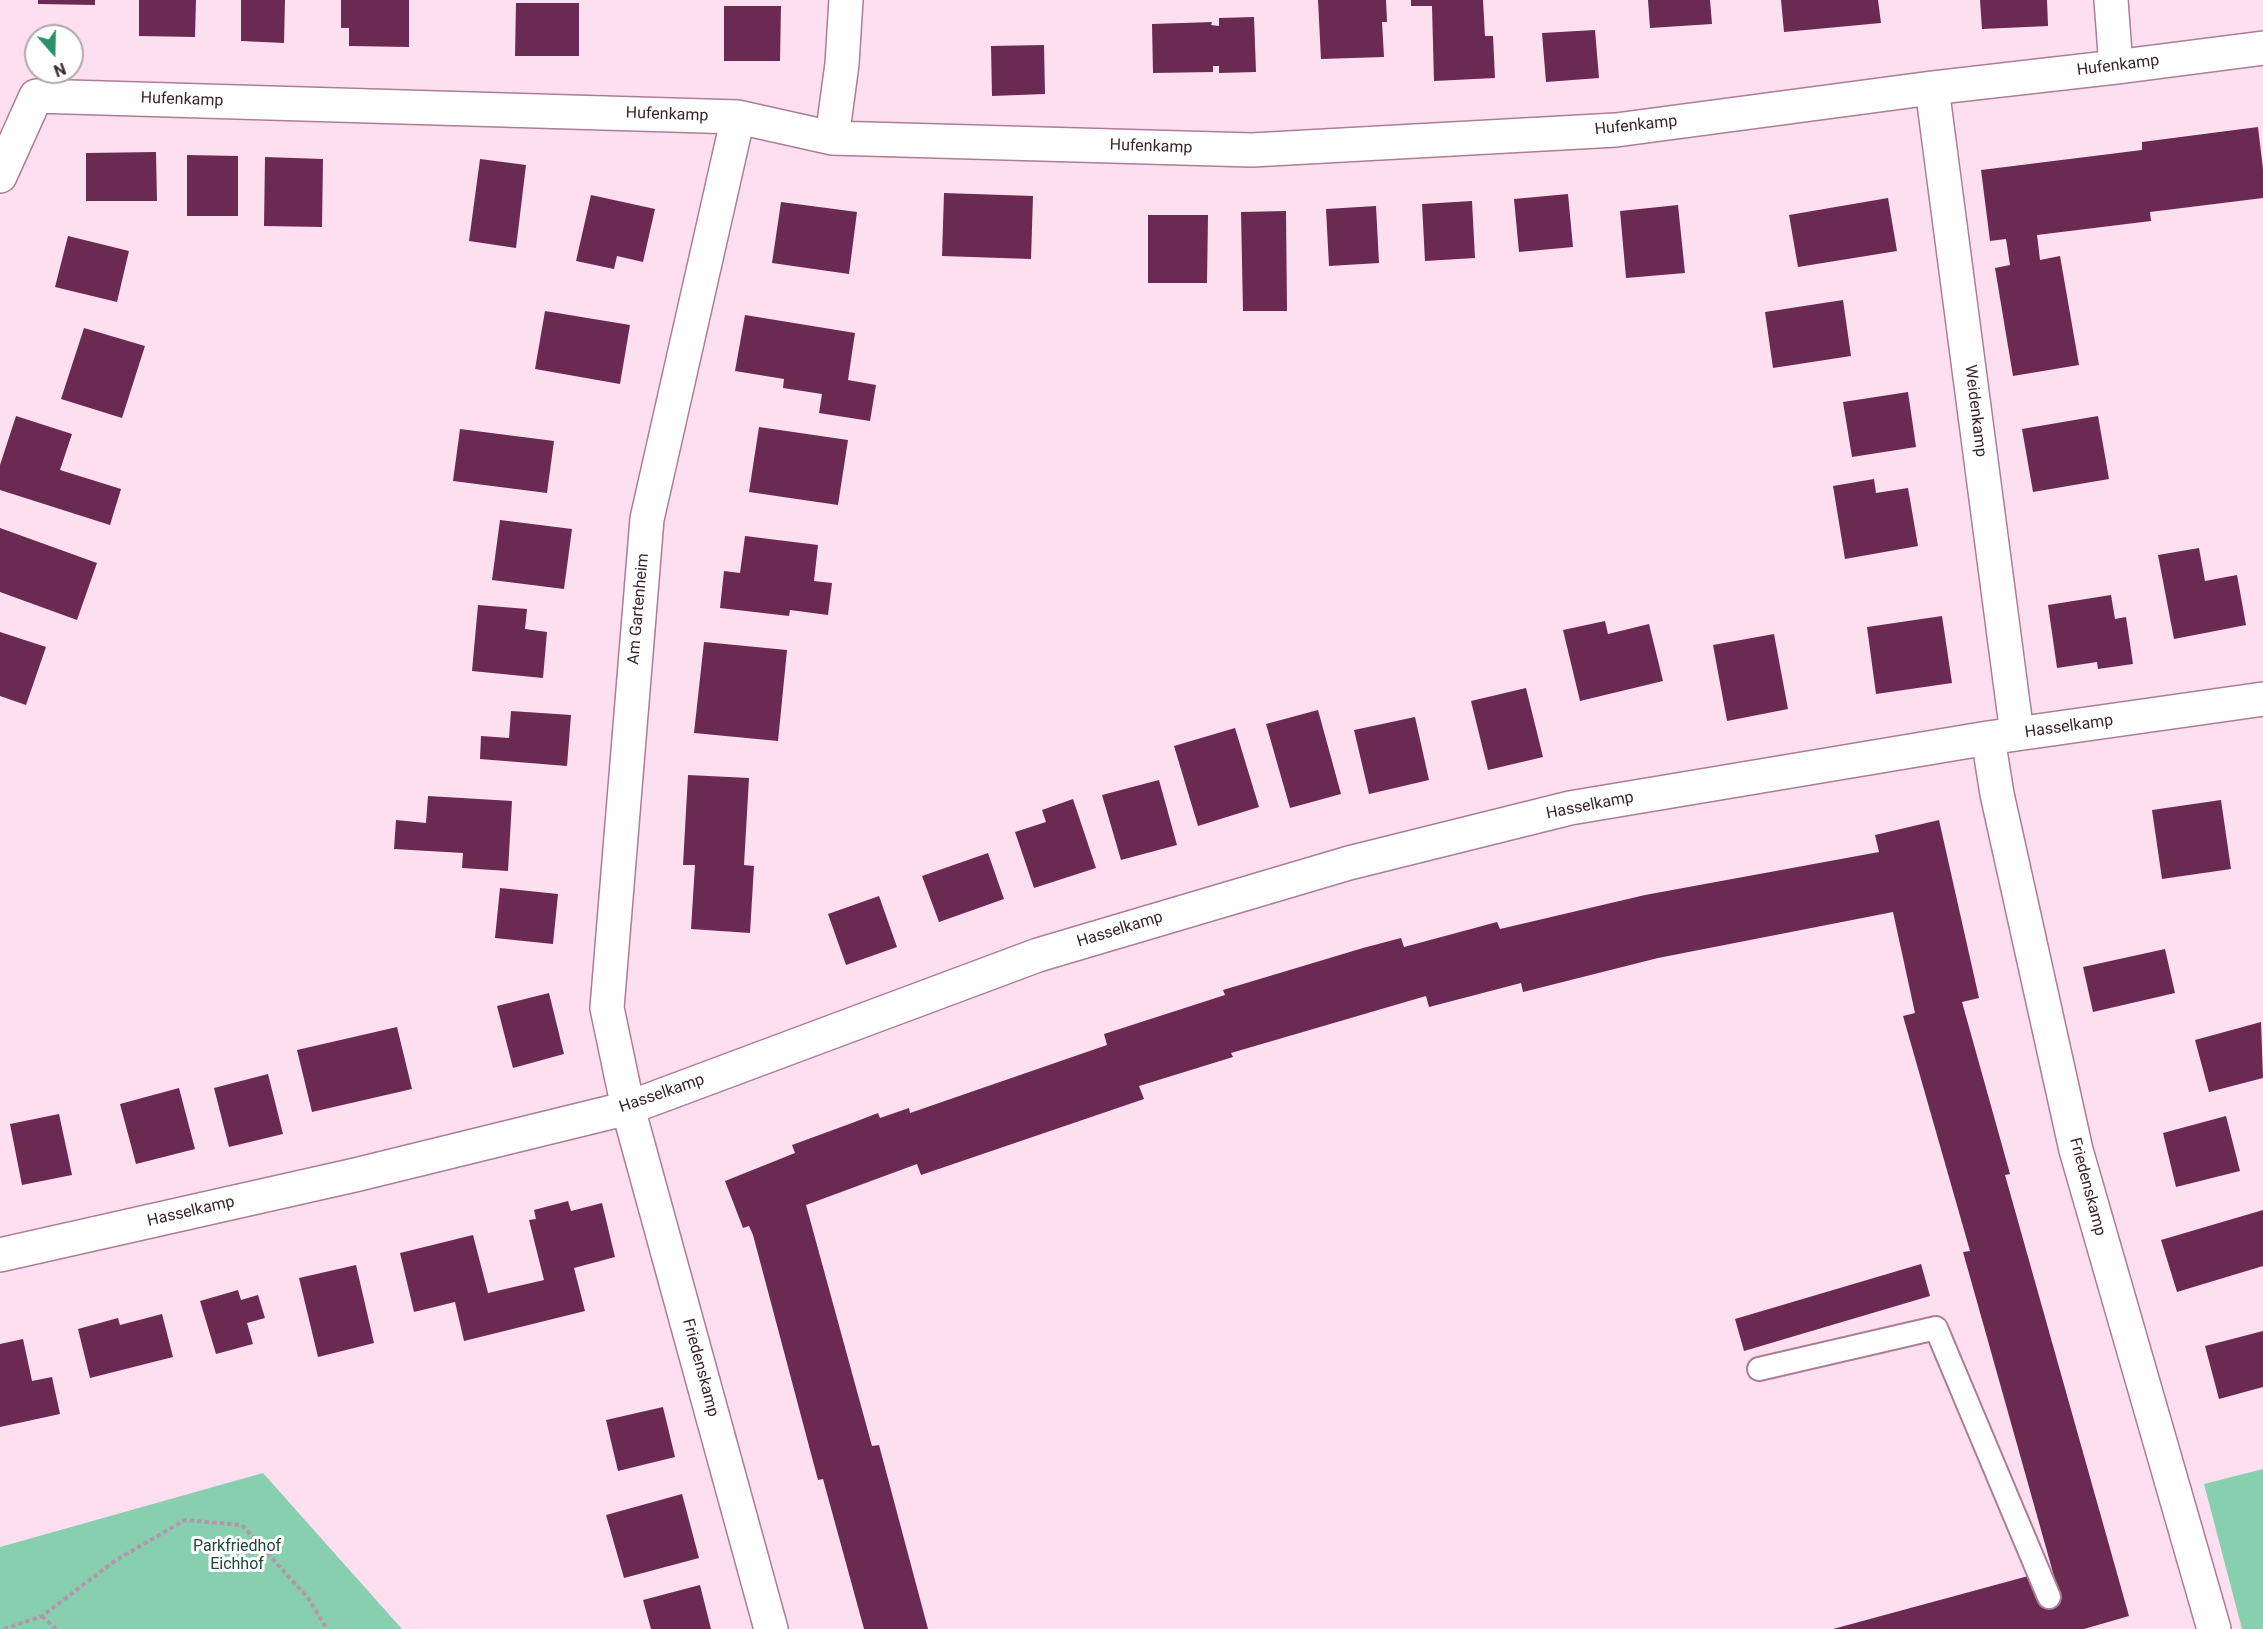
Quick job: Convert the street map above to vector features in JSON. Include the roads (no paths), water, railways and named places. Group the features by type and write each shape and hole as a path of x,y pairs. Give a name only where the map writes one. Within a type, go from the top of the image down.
{"street":[{"path":"832,138 842,64 846,0"},
{"path":"2111,0 2116,67"},
{"name":"Hufenkamp","path":"0,176 36,96 738,117 832,138 1252,150 1616,130 1932,88 2263,48"},
{"name":"Weidenkamp","path":"1932,88 2003,736"},
{"name":"Am Gartenheim","path":"628,1108 607,1008 647,519 738,117"},
{"name":"Hasselkamp","path":"0,1255 355,1175 628,1108 1038,955 1348,862 1570,808 2003,736 2263,699"},
{"name":"Friedenskamp","path":"2003,736 1997,794 2076,1150 2214,1629"},
{"name":"Friedenskamp","path":"628,1108 771,1629"}],"lane":[{"path":"1759,1369 1936,1328 2049,1597"}],"park label":[{"name":"Parkfriedhof Eichhof","path":"237,1556"}]}
